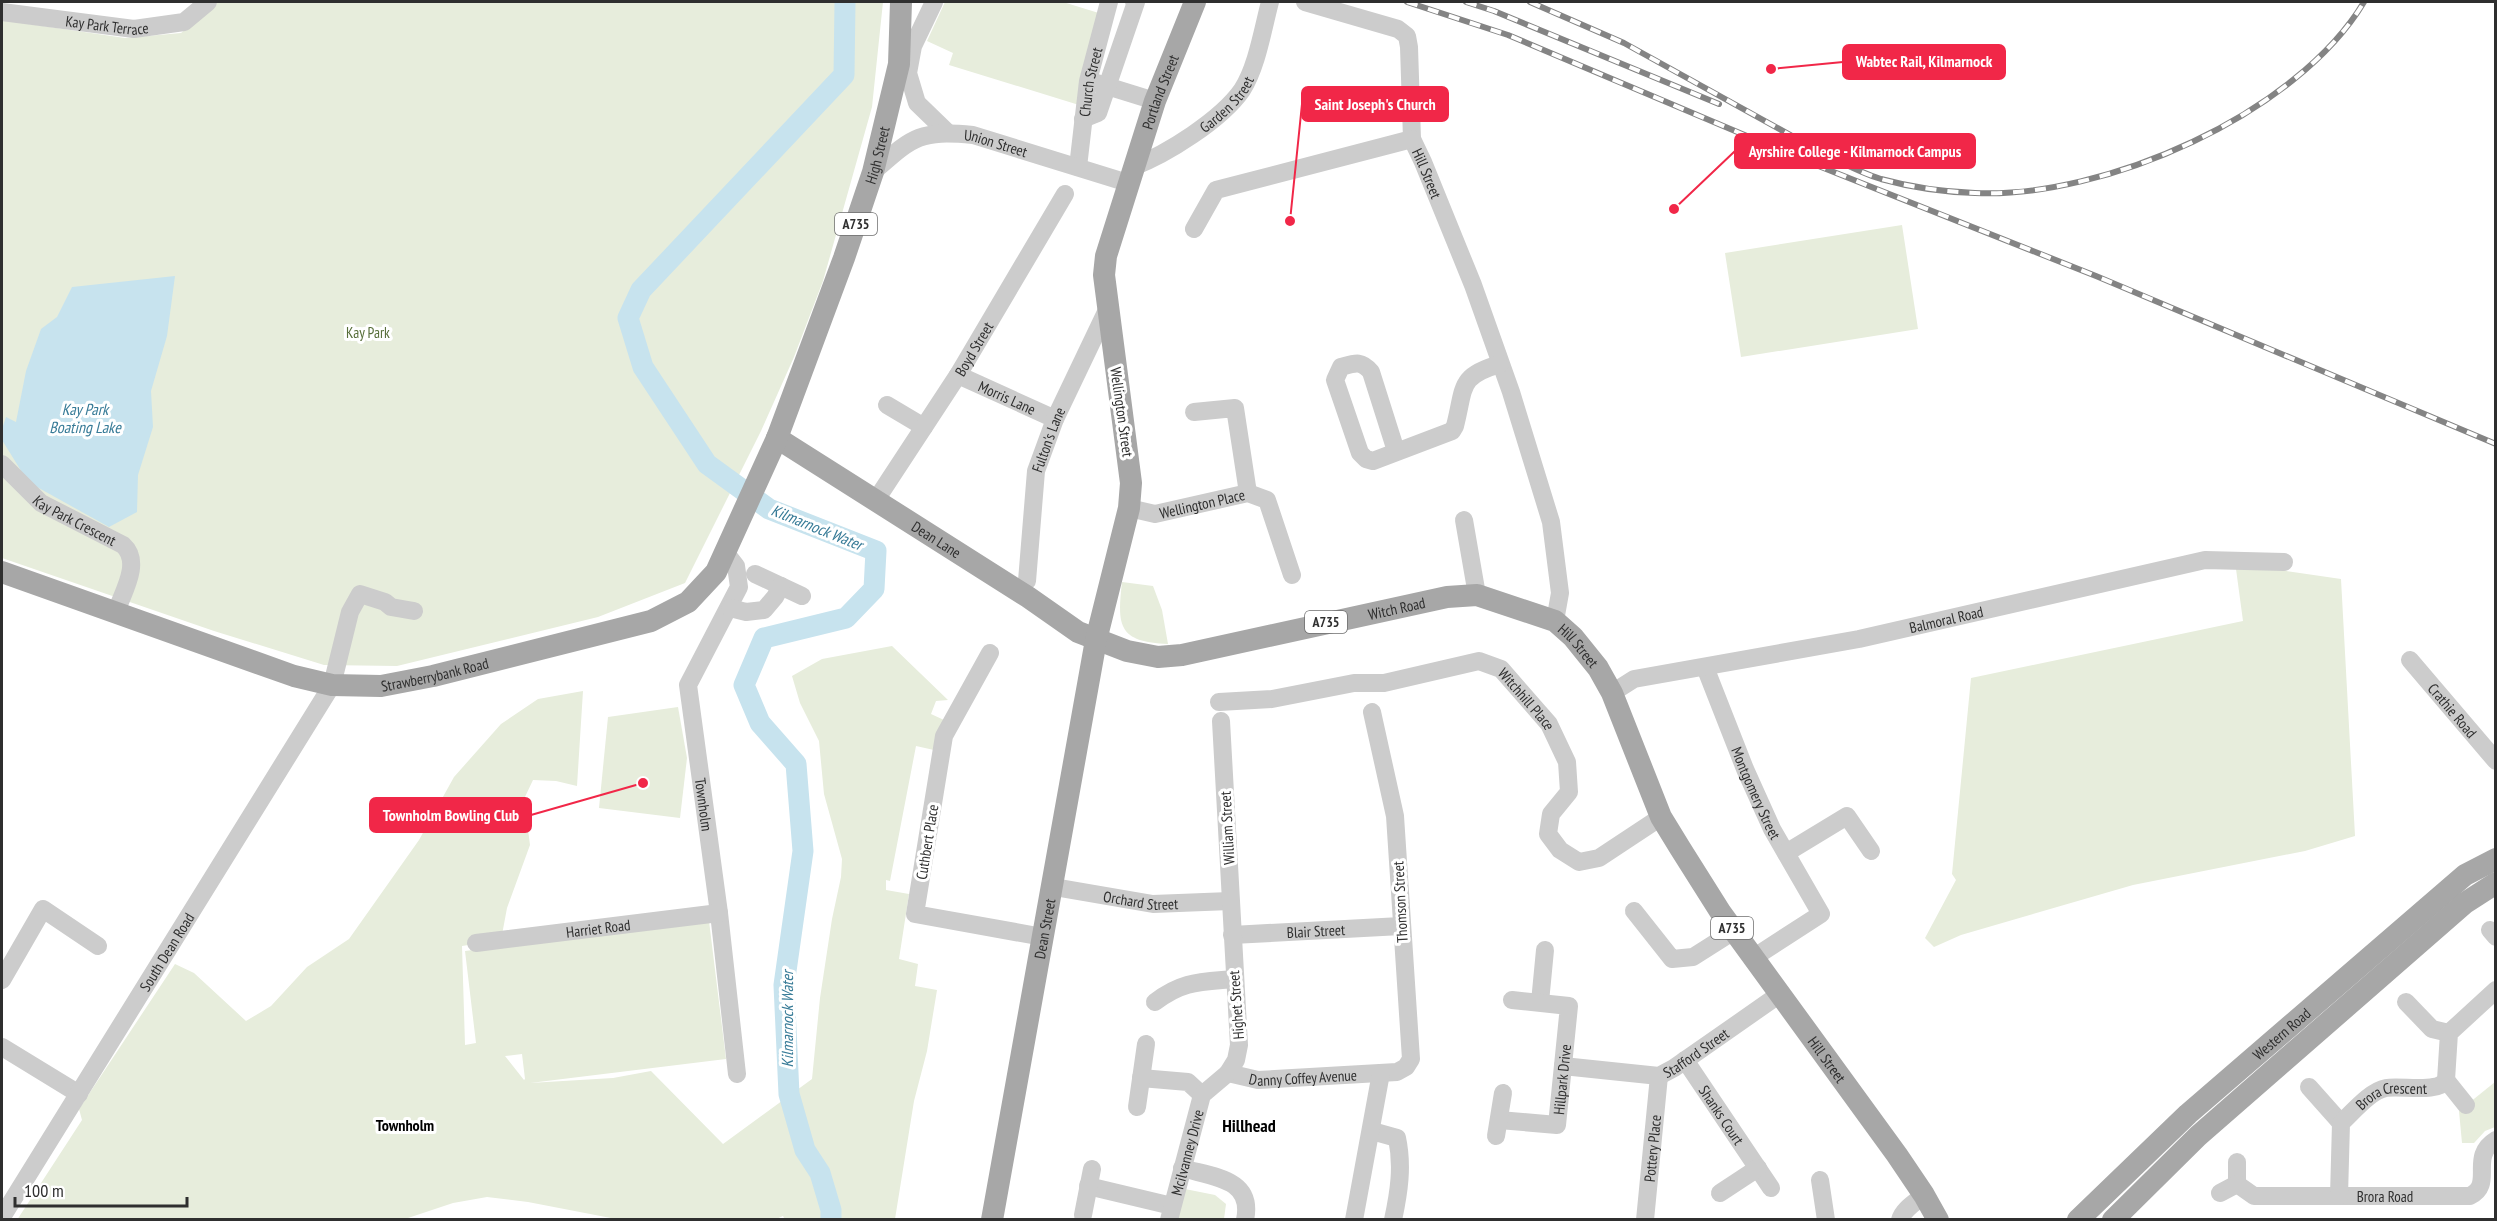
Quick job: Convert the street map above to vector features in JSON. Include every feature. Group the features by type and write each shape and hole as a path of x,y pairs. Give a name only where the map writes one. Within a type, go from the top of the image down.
{"main road":[{"name":"High Street","path":"777,438 844,258 873,172 899,64 902,2"},
{"name":"Portland Street","path":"1131,175 1155,102 1195,2"},
{"name":"Wellington Street","path":"1096,640 1129,508 1131,483 1104,275 1106,256 1131,175"},
{"name":"Strawberrybank Road","path":"2,572 294,676 332,686 381,686 434,676 651,621 688,602 716,572 777,438"},
{"name":"Dean Lane","path":"777,438 1028,597 1078,632 1096,640"},
{"name":"Witch Road","path":"1096,640 1127,651 1158,657 1182,655 1446,597 1477,595 1555,621"},
{"path":"1107,596 1112,623 1127,651"},
{"name":"Hill Street","path":"1555,621 1573,637 1598,668 1612,693 1661,817 1734,931 1924,1195 1938,1220"},
{"name":"Dean Street","path":"992,1220 1054,886 1096,640"},
{"name":"Western Road","path":"2113,1220 2372,970 2465,875 2496,859"},
{"name":"Western Road","path":"2078,1220 2188,1114 2372,970 2496,883"}],"street":[{"name":"Kay Park Terrace","path":"2,12 134,29 184,22 208,2"},
{"path":"934,2 913,46 908,73 917,103 948,133"},
{"name":"Church Street","path":"1078,167 1089,80 1109,2"},
{"path":"1083,119 1098,113 1136,2 1134,2"},
{"name":"Garden Street","path":"1131,175 1147,162 1204,126 1242,89 1252,66 1270,2"},
{"name":"Hill Street","path":"1305,2 1398,29 1407,36 1412,139 1424,162 1473,285 1551,522 1560,593 1555,621"},
{"path":"1089,80 1155,102"},
{"name":"Union Street","path":"873,172 906,143 925,135 948,133 972,135 1078,167 1131,175"},
{"path":"1194,229 1216,190 1412,139"},
{"name":"Boyd Street","path":"876,500 958,375 1065,194"},
{"name":"Fulton's Lane","path":"1027,581 1036,471 1055,419 1108,308"},
{"path":"1396,451 1371,372 1365,364 1356,362 1341,367 1335,380 1360,453 1366,459 1373,461 1452,432 1467,381 1474,373 1500,364"},
{"name":"Morris Lane","path":"958,375 1055,419"},
{"path":"887,405 924,427"},
{"path":"1194,412 1235,408 1248,493"},
{"name":"Kay Park Crescent","path":"2,464 41,503 123,545 130,552 133,563 116,612"},
{"name":"Wellington Place","path":"1129,508 1155,514 1248,493 1267,500 1292,575"},
{"path":"1464,520 1477,595"},
{"name":"Townholm","path":"724,552 736,566 740,587 688,685 719,913 736,1074"},
{"name":"Balmoral Road","path":"1612,693 1634,679 1859,639 2205,560 2284,562"},
{"path":"755,574 802,596"},
{"path":"730,608 746,612 764,610 781,586"},
{"name":"South Dean Road","path":"2,1217 332,686 350,612 360,594 386,602 391,607 414,611"},
{"name":"Cuthbert Place","path":"990,653 944,736 915,914 1043,937"},
{"name":"Crathie Road","path":"2410,660 2496,761"},
{"name":"Witchhill Place","path":"1220,702 1272,699 1354,683 1384,683 1479,662 1501,669 1521,691 1549,724 1567,762 1569,792 1551,814 1548,834 1560,850 1579,862 1599,858 1661,817"},
{"name":"Montgomery Street","path":"1705,667 1744,769 1786,854 1821,914 1753,958"},
{"name":"Thomson Street","path":"1372,712 1395,816 1410,1059 1406,1067 1397,1072 1381,1074"},
{"name":"William Street","path":"1221,721 1232,935"},
{"path":"1786,854 1847,816 1871,851"},
{"name":"Orchard Street","path":"1054,886 1153,904 1230,901"},
{"path":"2,980 43,909 98,946"},
{"path":"1634,911 1672,959 1693,957 1734,931"},
{"name":"Harriet Road","path":"476,943 719,913"},
{"name":"Blair Street","path":"1232,935 1401,926"},
{"name":"Highet Street","path":"1228,1073 1236,1060 1239,1046 1232,935"},
{"path":"1540,1002 1545,950"},
{"path":"1155,1002 1170,990 1184,984 1233,979"},
{"path":"2406,1002 2432,1029 2449,1033 2496,990"},
{"name":"Stafford Street","path":"1563,1066 1659,1076 1780,994"},
{"name":"Hillpark Drive","path":"1503,1093 1497,1128 1557,1125 1569,1006 1512,1000"},
{"name":"Brora Crescent","path":"2341,1123 2377,1091 2386,1088 2435,1087 2444,1084 2449,1033"},
{"path":"1137,1107 1146,1044"},
{"path":"2,1047 80,1094"},
{"name":"Shanks Court","path":"1685,1060 1772,1188"},
{"name":"Danny Coffey Avenue","path":"1228,1073 1258,1080 1381,1074"},
{"name":"Mcilvanney Drive","path":"1083,1215 1090,1177 1171,1213 1202,1095 1228,1073"},
{"path":"1354,1220 1381,1074"},
{"name":"Pottery Place","path":"1645,1220 1659,1076"},
{"path":"1141,1078 1188,1082 1202,1095"},
{"name":"Brora Crescent","path":"2446,1080 2466,1105"},
{"name":"Brora Crescent","path":"2309,1087 2341,1123 2339,1196"},
{"path":"1372,1131 1397,1138 1401,1157 1393,1220"},
{"name":"Brora Road","path":"2237,1184 2254,1196 2470,1196 2477,1193 2481,1184 2484,1149 2496,1140"},
{"path":"2220,1193 2237,1184 2237,1162"},
{"path":"1182,1168 1234,1184 1245,1194 1248,1206 1245,1220"},
{"path":"1720,1193 1758,1168"},
{"path":"1820,1180 1826,1220"},
{"path":"1900,1220 1910,1206 1924,1195"}],"green space":[{"name":"Kay Park","path":"218,2 883,2 872,107 823,281 794,357 761,431 685,583 598,617 397,666 324,665 214,631 2,558 2,20 125,38 181,33"},
{"path":"945,2 1063,2 1102,14 1079,105 949,65 953,53 927,41"},
{"path":"1902,225 1918,329 1741,357 1725,253"},
{"path":"2236,569 2273,569 2341,579 2355,836 2305,851 2133,885 1961,935 1934,947 1925,938 1956,880 1952,874 1971,678 2243,621"},
{"path":"1122,582 1153,586 1162,610 1168,644 1139,640 1124,629 1120,610"},
{"path":"892,646 948,700 936,701 931,714 944,720 934,750 916,746 890,881 886,880 886,890 909,894 899,959 918,964 915,986 937,990 927,1051 914,1101 895,1219 785,1220 783,1216 774,1220 616,1219 528,1202 487,1197 453,1203 402,1220 17,1220 82,1120 79,1109 175,964 194,973 246,1021 271,1006 307,967 349,939 419,840 454,777 501,724 538,699 583,691 577,786 556,781 533,780 524,799 530,845 507,908 501,940 462,946 465,1045 476,1043 465,951 709,921 726,1059 530,1083 613,1078 651,1071 723,1144 812,1079 820,998 841,877 842,859 824,794 819,741 800,703 792,676 822,659","holes":["522,1054 524,1080 505,1056"]},
{"path":"678,707 687,758 680,818 599,808 608,717"},
{"path":"2495,1082 2495,1127 2485,1131 2474,1143 2462,1143 2459,1111"},
{"path":"1185,1189 1215,1195 1226,1204 1224,1219 1177,1220"}],"water":[{"name":"Kay Park Boating Lake","path":"175,276 167,336 151,391 153,427 138,475 137,512 109,527 28,482 2,440 2,429 6,417 16,422 26,371 41,329 57,317 72,287"}],"waterway":[{"name":"Kilmarnock Water","path":"831,1220 831,1210 820,1173 805,1150 789,1094 784,985 803,851 796,764 760,723 744,685 764,638 846,618 874,589 876,551 769,509 707,464 643,367 628,318 641,290 844,75 845,2"}],"railway":[{"path":"1407,2 1508,35 1806,161 2096,276 2496,444"},
{"path":"1466,2 1494,11 1719,104"},
{"path":"1530,2 1624,43 1830,157"},
{"path":"1822,153 1881,179 1940,190 1975,193 2026,191 2081,181 2137,165 2193,142 2245,113 2293,80 2333,43 2364,2"}],"place":[{"name":"Wabtec Rail, Kilmarnock","path":"1771,69"},
{"name":"Ayrshire College - Kilmarnock Campus","path":"1674,209"},
{"name":"Saint Joseph's Church","path":"1290,221"},
{"name":"Townholm Bowling Club","path":"643,783"}],"district":[{"name":"Townholm","path":"405,1125"},
{"name":"Hillhead","path":"1249,1125"}]}
